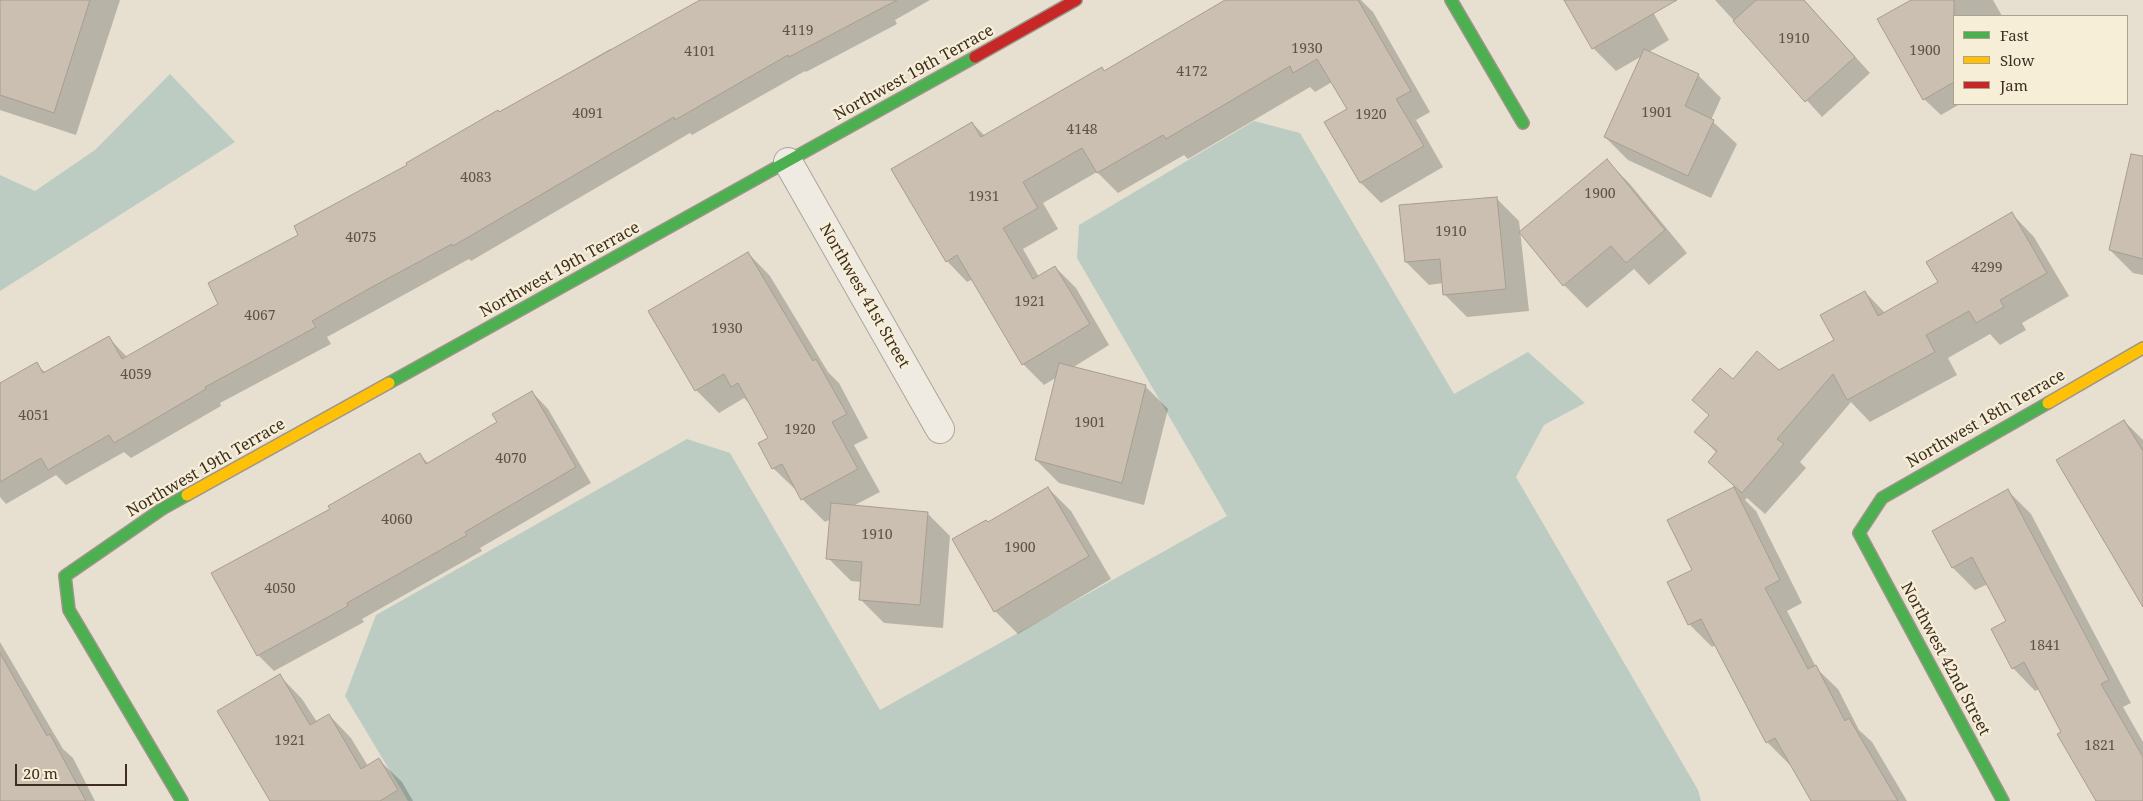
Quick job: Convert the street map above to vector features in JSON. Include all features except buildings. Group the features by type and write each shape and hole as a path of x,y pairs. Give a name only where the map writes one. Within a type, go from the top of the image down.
{"street":[{"name":"Northwest 19th Terrace","path":"182,801 69,610 65,576 162,509 1076,0"},
{"path":"1450,0 1523,123"},
{"name":"Northwest 41st Street","path":"788,162 940,429"},
{"name":"Northwest 18th Terrace","path":"1859,533 1882,498 2143,348"},
{"name":"Northwest 42nd Street","path":"1859,533 2003,801"}],"shaded area":[{"path":"170,74 235,142 0,291 0,175 35,191 95,150"},
{"path":"1254,121 1300,133 1454,394 1528,352 1585,403 1544,425 1516,477 1698,790 1701,801 408,801 345,696 376,615 687,439 730,453 880,710 1227,516 1077,258 1079,225"}],"traffic: fast":[{"path":"1451,0 1523,123"},
{"path":"389,383 975,57"},
{"path":"2003,801 1859,533 1882,498 2048,403"},
{"path":"182,801 69,610 65,576 162,509 187,495"}],"traffic: slow":[{"path":"2048,403 2143,348"},
{"path":"187,495 389,383"}],"traffic: jam":[{"path":"975,57 1076,0"}]}
